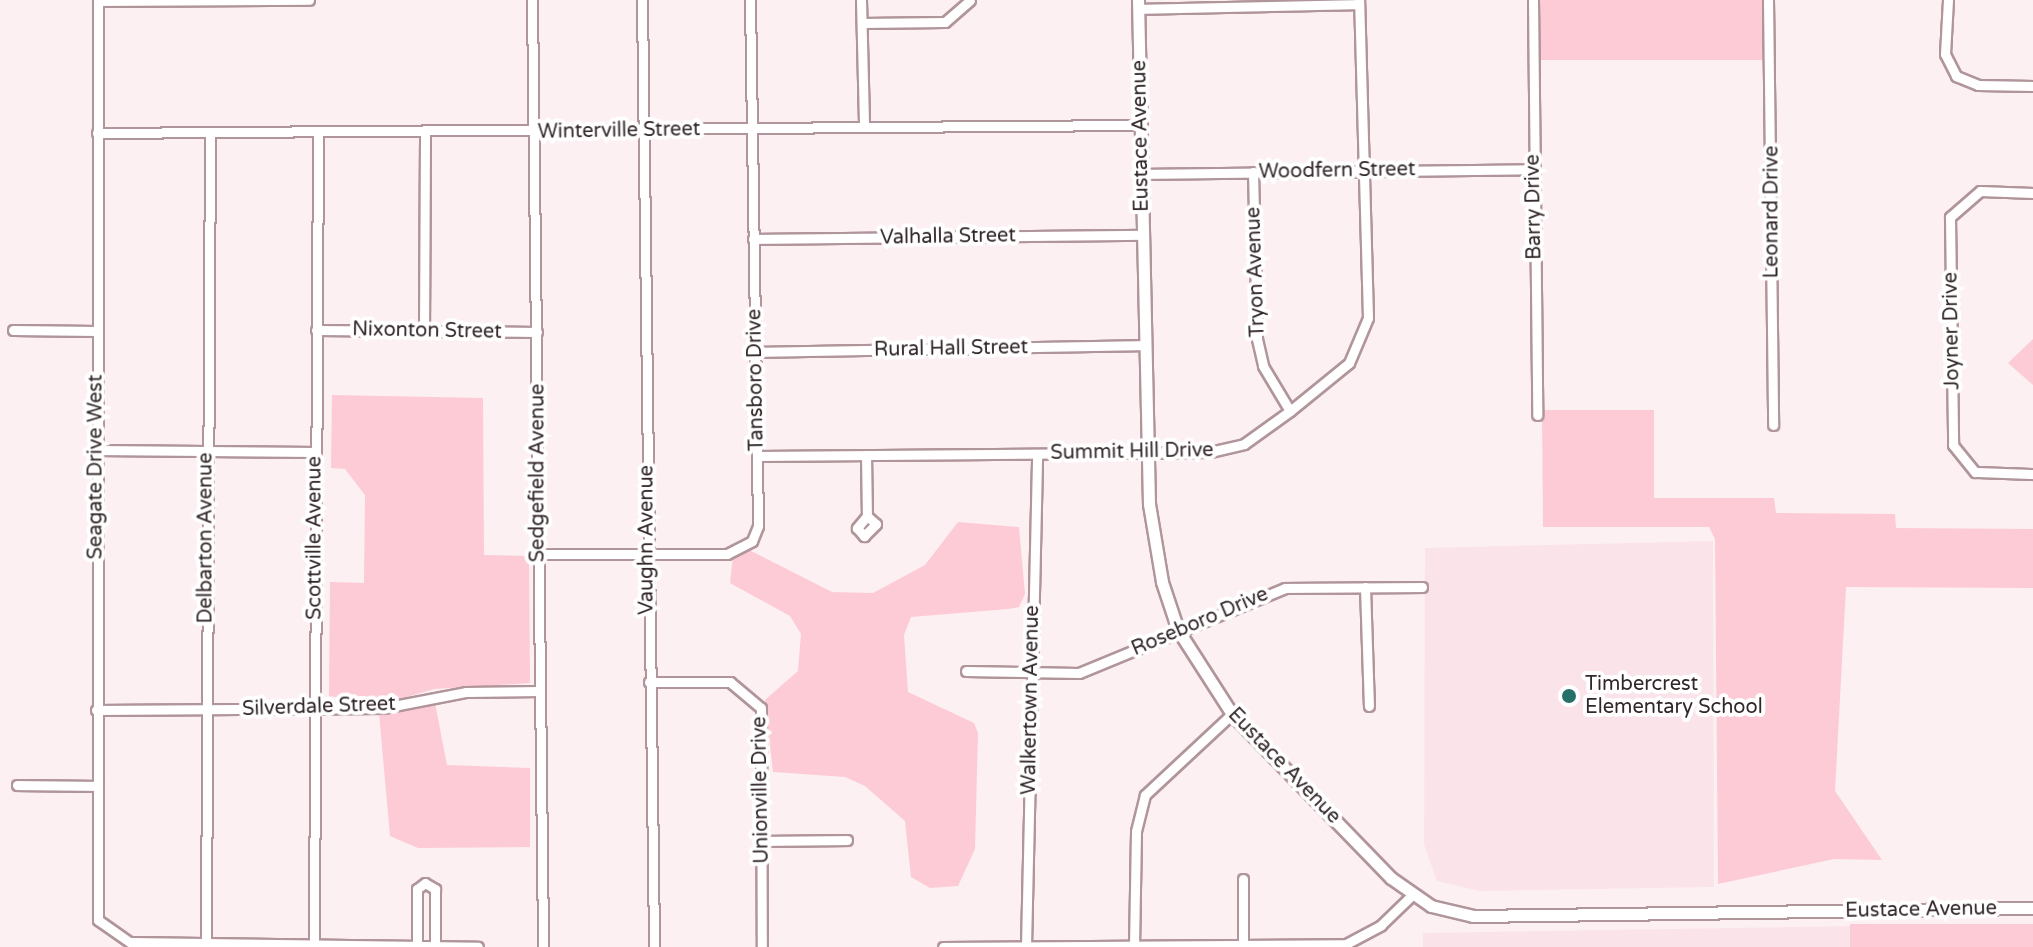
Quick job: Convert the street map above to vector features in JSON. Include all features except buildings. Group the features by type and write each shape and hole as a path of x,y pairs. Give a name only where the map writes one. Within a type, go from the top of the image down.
{"street":[{"name":"Seagate Drive West","path":"206,942 130,942 106,930 98,920 98,1 309,0"},
{"name":"Sedgefield Avenue","path":"532,0 543,947"},
{"name":"Vaughn Avenue","path":"642,0 654,947"},
{"name":"Tansboro Drive","path":"538,554 727,554 752,541 758,456 750,0"},
{"path":"861,0 864,127"},
{"path":"862,23 945,22 970,0"},
{"name":"Barry Drive","path":"1533,0 1532,169 1537,415"},
{"name":"Leonard Drive","path":"1768,0 1773,425"},
{"path":"1948,0 1945,54 1956,76 1978,85 2033,86"},
{"path":"1138,4 1359,2"},
{"name":"Summit Hill Drive","path":"758,456 1231,450 1290,411 1349,363 1363,340 1359,2"},
{"name":"Eustace Avenue","path":"1138,4 1147,453 1154,551 1178,630 1232,714 1411,896 1473,916 2033,908"},
{"name":"Winterville Street","path":"97,133 644,132 1141,125"},
{"path":"424,331 425,132"},
{"name":"Delbarton Avenue","path":"206,942 206,451 210,133"},
{"name":"Scottville Avenue","path":"314,943 318,133"},
{"name":"Woodfern Street","path":"1141,174 1532,169"},
{"name":"Tryon Avenue","path":"1253,172 1257,339 1263,366 1290,411"},
{"name":"Joyner Drive","path":"2033,193 1980,191 1950,217 1953,445 1975,472 2033,474"},
{"name":"Valhalla Street","path":"753,239 1143,235"},
{"path":"13,330 96,331"},
{"name":"Nixonton Street","path":"316,330 537,332"},
{"name":"Rural Hall Street","path":"756,352 1146,345"},
{"path":"96,450 315,452"},
{"name":"Walkertown Avenue","path":"1026,946 1037,454"},
{"path":"866,455 867,516"},
{"path":"1365,587 1369,706"},
{"name":"Roseboro Drive","path":"966,671 1079,673 1285,588 1422,587"},
{"name":"Unionville Drive","path":"649,682 730,682 761,708 762,947"},
{"name":"Silverdale Street","path":"96,710 314,711 540,691"},
{"path":"1134,947 1136,831 1145,795 1232,714"},
{"path":"17,785 98,786"},
{"path":"762,841 847,840"},
{"path":"1243,879 1243,945"},
{"path":"417,943 417,889 425,883 435,889 435,945"},
{"path":"943,947 1346,944 1364,938 1411,896"},
{"path":"206,942 417,943 478,947"}],"shaded area":[{"path":"1537,0 1764,0 1764,60 1537,60"},
{"path":"2033,339 2033,385 2008,363"},
{"path":"332,395 483,398 484,555 529,556 530,683 434,689 383,704 329,696 330,582 364,583 365,495 345,469 331,468"},
{"path":"1542,410 1654,410 1654,498 1774,498 1776,513 1895,514 1896,528 2033,529 2033,588 1846,587 1835,791 1882,860 1834,859 1718,884 1715,539 1709,527 1543,527"},
{"path":"958,522 1019,527 1025,594 1019,607 911,617 904,635 908,692 974,723 978,733 975,849 958,886 930,888 911,877 905,821 865,786 845,777 773,772 765,700 798,671 801,634 790,616 730,583 733,556 747,549 832,592 873,593 925,565"},
{"name":"Timbercrest Elementary School","path":"1713,541 1714,887 1479,891 1437,881 1424,845 1425,548"},
{"path":"435,703 447,765 530,768 530,847 418,848 390,836 379,713"},
{"path":"1850,924 2033,924 2033,947 1850,947"},
{"path":"1850,926 1850,947 1423,947 1423,933"}],"place":[{"name":"Timbercrest Elementary School","path":"1569,696"}]}
